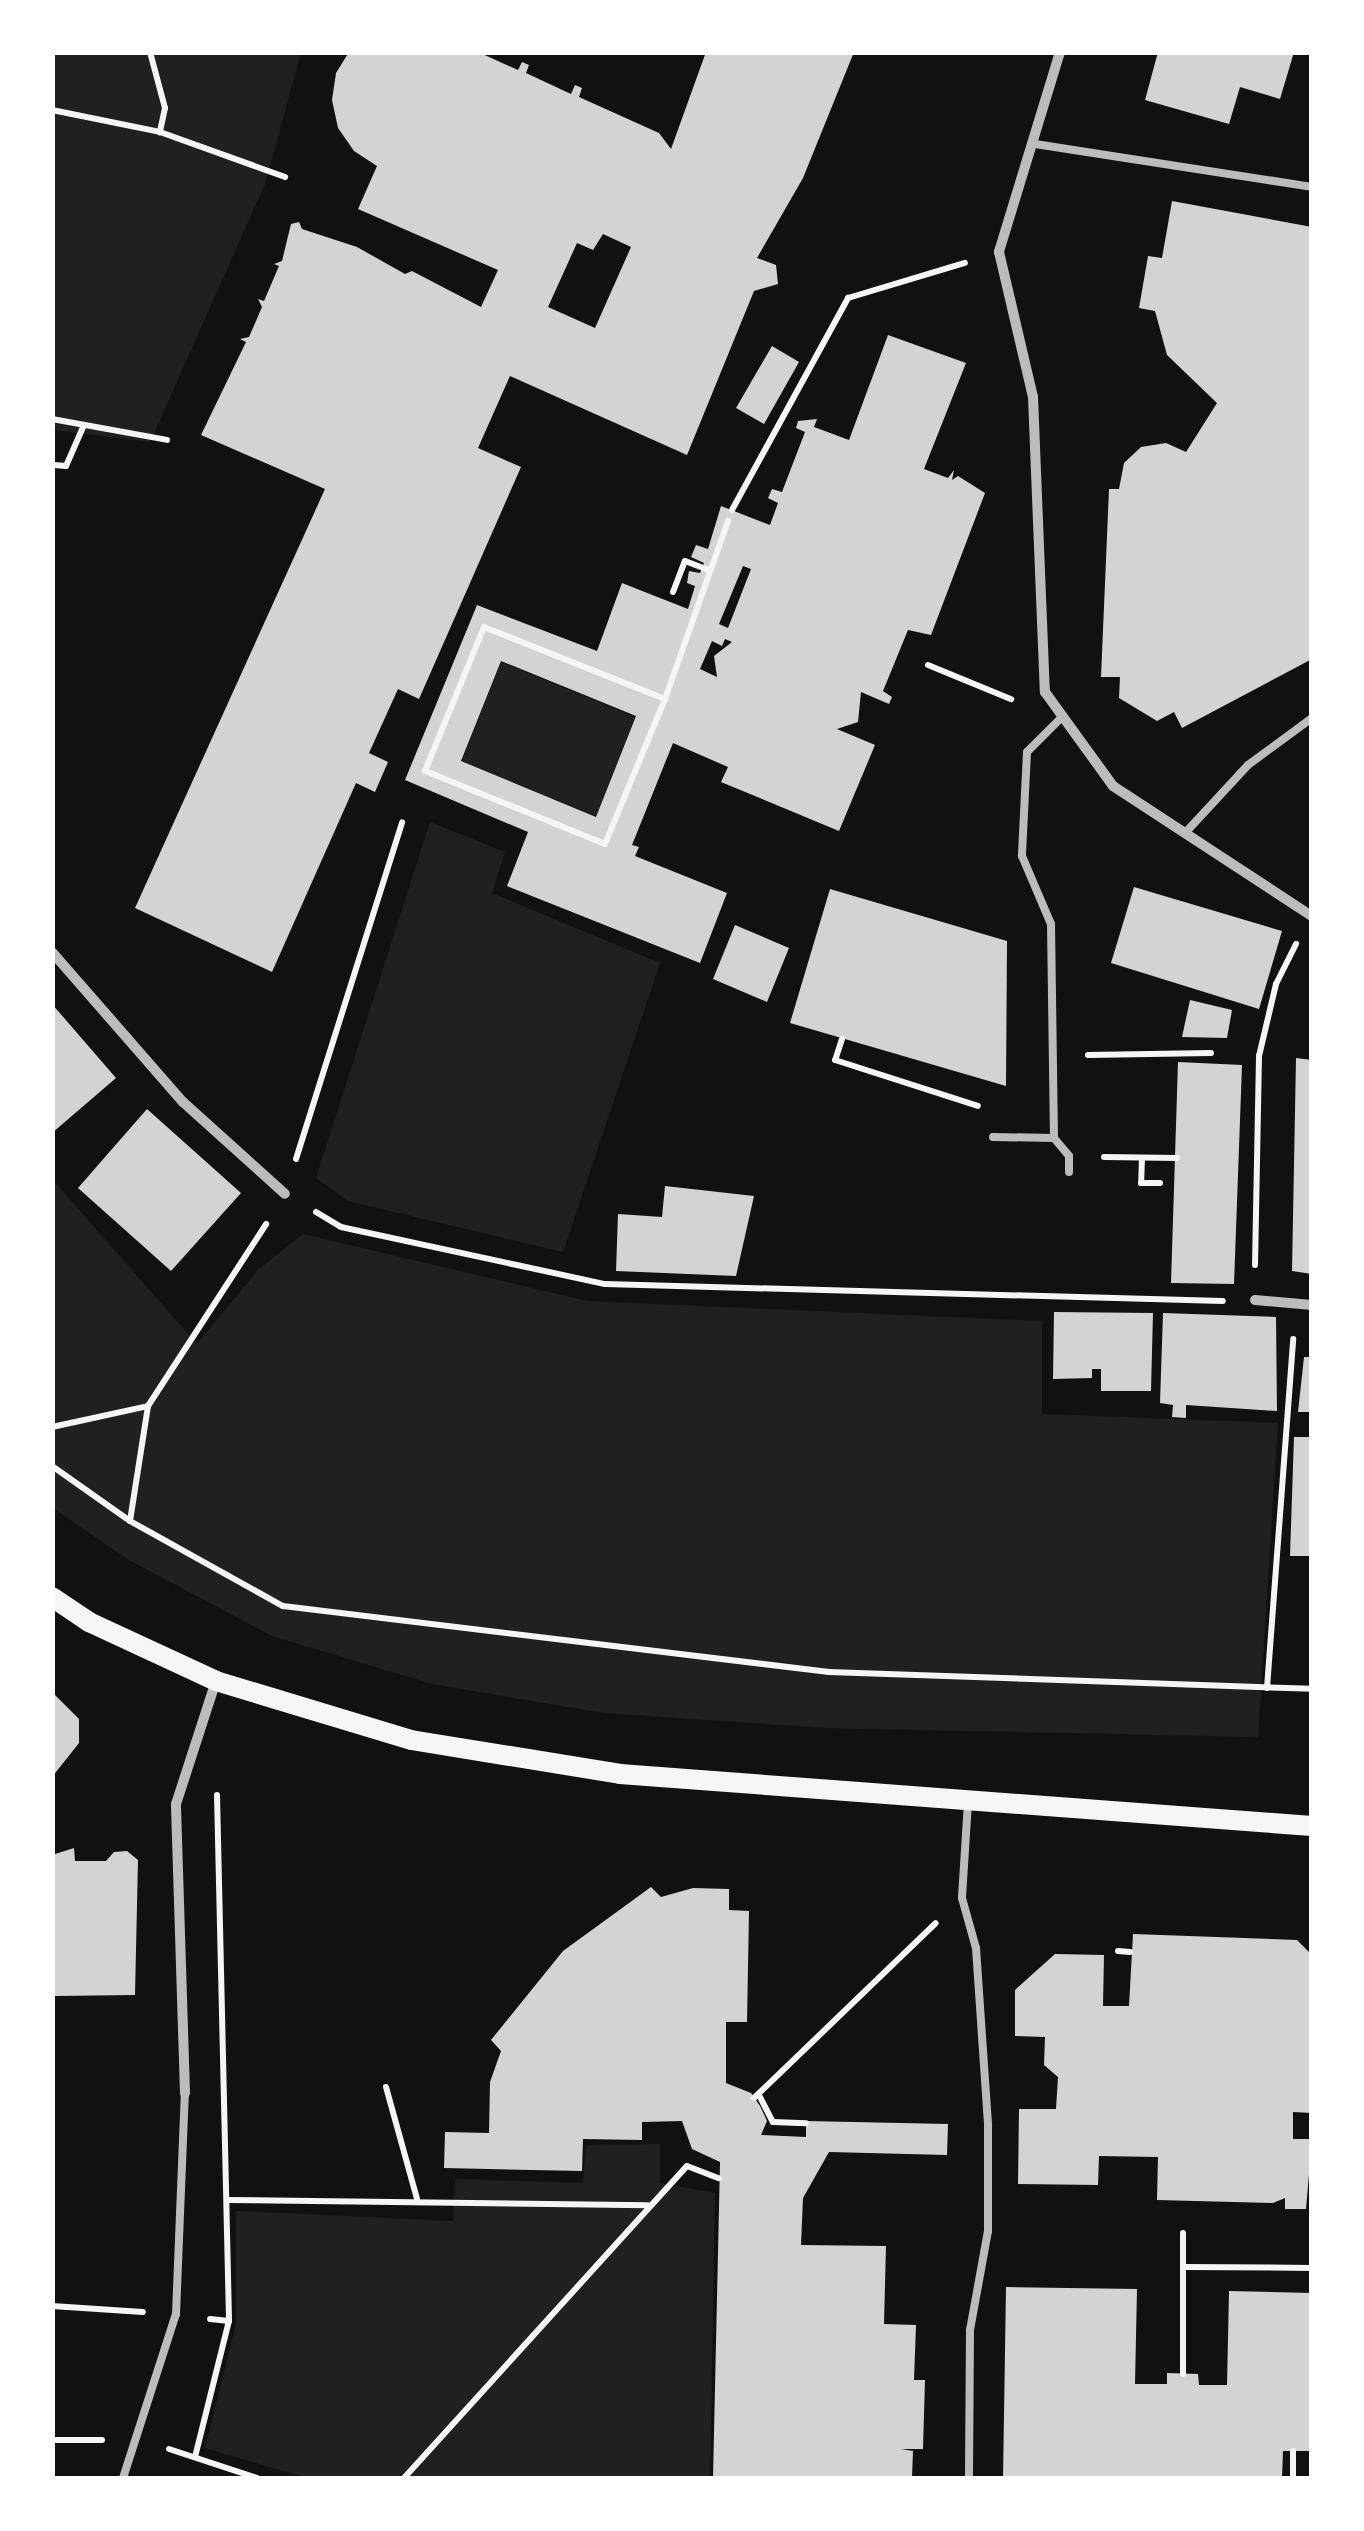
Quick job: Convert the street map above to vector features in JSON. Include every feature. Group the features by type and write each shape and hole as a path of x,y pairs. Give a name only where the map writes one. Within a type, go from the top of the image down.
{"main road":[{"path":"52,1597 90,1622 216,1681 411,1740 620,1774 1312,1826"}],"street":[{"path":"1060,52 999,252 1033,397 1045,692 1114,786 1311,916"},
{"path":"52,952 183,1102 285,1194"},
{"path":"1255,1300 1312,1305"},
{"path":"185,2093 176,1804 216,1681"}],"lane":[{"path":"1035,144 1312,187"},
{"path":"1062,717 1027,752 1022,856 1051,924 1057,1056 1054,1138 1069,1156 1069,1172"},
{"path":"1186,832 1248,765 1312,718"},
{"path":"993,1137 1054,1138"},
{"path":"968,1802 962,1898 976,1948 988,2126 988,2231 970,2330 969,2478"},
{"path":"123,2478 176,2314 185,2093"}],"path":[{"path":"150,52 166,108 160,132"},
{"path":"52,110 160,132 285,177"},
{"path":"732,510 848,298 999,252"},
{"path":"52,418 167,440"},
{"path":"54,465 66,466 84,424"},
{"path":"665,699 484,627 425,771 605,844 665,699 728,521"},
{"path":"673,592 684,561 709,570"},
{"path":"928,665 1000,698 1026,701 1045,692"},
{"path":"130,1522 148,1406 285,1194 402,822"},
{"path":"285,1194 341,1227 605,1284 1255,1300 1259,1056 1276,984 1311,916"},
{"path":"842,1039 835,1060 983,1108 993,1137"},
{"path":"1057,1056 1211,1053"},
{"path":"1069,1156 1177,1158"},
{"path":"1142,1158 1141,1183 1160,1183"},
{"path":"1268,1688 1296,1303"},
{"path":"52,1427 148,1406"},
{"path":"52,1466 130,1522 283,1606 829,1672 1312,1689"},
{"path":"806,2123 773,2122 757,2097 962,1898"},
{"path":"1118,1951 1130,1952"},
{"path":"386,2087 417,2199"},
{"path":"404,2478 687,2166 719,2178"},
{"path":"228,2200 417,2199 649,2206"},
{"path":"1183,2233 1183,2374"},
{"path":"1183,2267 1312,2268"},
{"path":"52,2306 228,2321 196,2457 257,2478"},
{"path":"1293,2478 1294,2451"}],"shaded area":[{"path":"53,53 301,53 265,184 150,442 53,430"},
{"path":"501,662 635,717 596,816 462,761"},
{"path":"430,822 505,852 492,893 660,963 563,1252 348,1201 316,1178"},
{"path":"52,1179 197,1344 258,1270 303,1234 587,1301 1042,1321 1042,1414 1278,1423 1258,1737 826,1728 603,1713 432,1684 272,1636 127,1559 53,1508"},
{"path":"660,2144 660,2183 715,2193 710,2478 307,2478 205,2448 236,2324 236,2211 453,2221 455,2179 583,2183 586,2145"}],"building":[{"path":"349,52 478,52 518,70 522,62 529,65 526,73 571,94 575,85 582,88 579,97 659,133 671,149 706,52 854,52 803,178 757,258 776,265 778,284 754,291 687,455 510,376 478,448 521,467 419,699 398,689 369,753 388,762 375,792 356,783 272,972 135,908 325,489 201,435 246,342 240,339 249,337 262,307 258,299 264,301 279,266 274,264 282,261 291,224 299,222 302,229 357,247 405,274 412,271 481,307 498,270 358,209 377,166 354,151 338,128 332,100 336,73","holes":["603,234 631,247 595,328 548,307 577,243 593,250"]},
{"path":"1158,52 1294,52 1280,99 1240,87 1229,124 1145,100"},
{"path":"1172,201 1312,227 1312,659 1182,728 1174,712 1157,721 1119,698 1120,677 1101,677 1109,489 1119,489 1124,463 1141,447 1166,443 1186,452 1217,403 1167,355 1155,311 1139,308 1148,256 1162,258"},
{"path":"888,335 966,363 924,469 948,478 954,470 952,480 958,476 985,493 931,635 908,630 883,691 892,697 889,704 861,692 858,722 837,729 875,745 839,831 721,782 728,767 673,743 632,845 639,847 635,856 727,893 700,963 507,886 528,832 405,780 477,605 597,651 622,583 688,609 695,586 687,583 689,571 700,573 704,563 691,557 696,545 708,549 721,506 770,525 778,503 768,498 772,489 782,492 805,432 796,428 798,421 817,419 814,427 849,440","holes":["743,566 751,569 728,628 719,624","725,639 732,642 714,656 717,677 700,669 712,641 722,646","501,661 636,716 596,817 461,761"]},
{"path":"772,346 799,362 764,424 736,408"},
{"path":"1134,887 1282,931 1259,1009 1111,963"},
{"path":"830,889 1007,941 1006,1086 790,1023"},
{"path":"735,925 789,948 767,1002 713,979"},
{"path":"1190,1000 1232,1010 1227,1038 1182,1037"},
{"path":"52,1004 116,1078 52,1133"},
{"path":"1296,1058 1312,1060 1312,1274 1292,1271"},
{"path":"1178,1062 1242,1065 1234,1284 1171,1283"},
{"path":"147,1109 241,1193 171,1271 78,1188"},
{"path":"665,1186 754,1196 736,1276 616,1271 618,1214 662,1217"},
{"path":"1054,1312 1153,1313 1151,1391 1101,1391 1101,1369 1092,1369 1092,1378 1053,1379"},
{"path":"1163,1313 1276,1317 1277,1411 1186,1405 1186,1418 1172,1417 1173,1405 1160,1403"},
{"path":"1304,1357 1312,1357 1312,1412 1298,1412"},
{"path":"1294,1437 1312,1437 1312,1556 1290,1556"},
{"path":"52,1692 79,1719 79,1743 52,1777"},
{"path":"74,1848 75,1861 106,1861 114,1852 127,1851 138,1860 135,1995 55,1996 52,1855"},
{"path":"651,1887 661,1897 693,1888 729,1889 729,1910 749,1911 747,2022 726,2022 726,2083 751,2093 760,2106 767,2121 761,2135 806,2137 806,2121 948,2124 947,2155 829,2152 803,2198 801,2245 886,2246 884,2324 916,2325 914,2380 925,2380 923,2449 901,2449 913,2451 912,2478 713,2478 720,2162 692,2149 682,2121 642,2122 642,2140 583,2139 582,2171 444,2168 445,2132 489,2133 490,2082 501,2051 491,2040 563,1951"},
{"path":"1133,1934 1297,1940 1312,1955 1312,2113 1293,2112 1293,2139 1312,2139 1306,2209 1285,2209 1285,2198 1273,2203 1157,2200 1158,2157 1099,2156 1098,2185 1018,2184 1019,2109 1056,2109 1058,2077 1044,2065 1045,2037 1015,2036 1015,1990 1055,1954 1104,1955 1103,2006 1129,2006"},
{"path":"1006,2287 1137,2289 1135,2384 1167,2384 1167,2373 1198,2374 1199,2385 1227,2385 1229,2291 1312,2293 1312,2451 1283,2451 1282,2478 1003,2478"}]}
